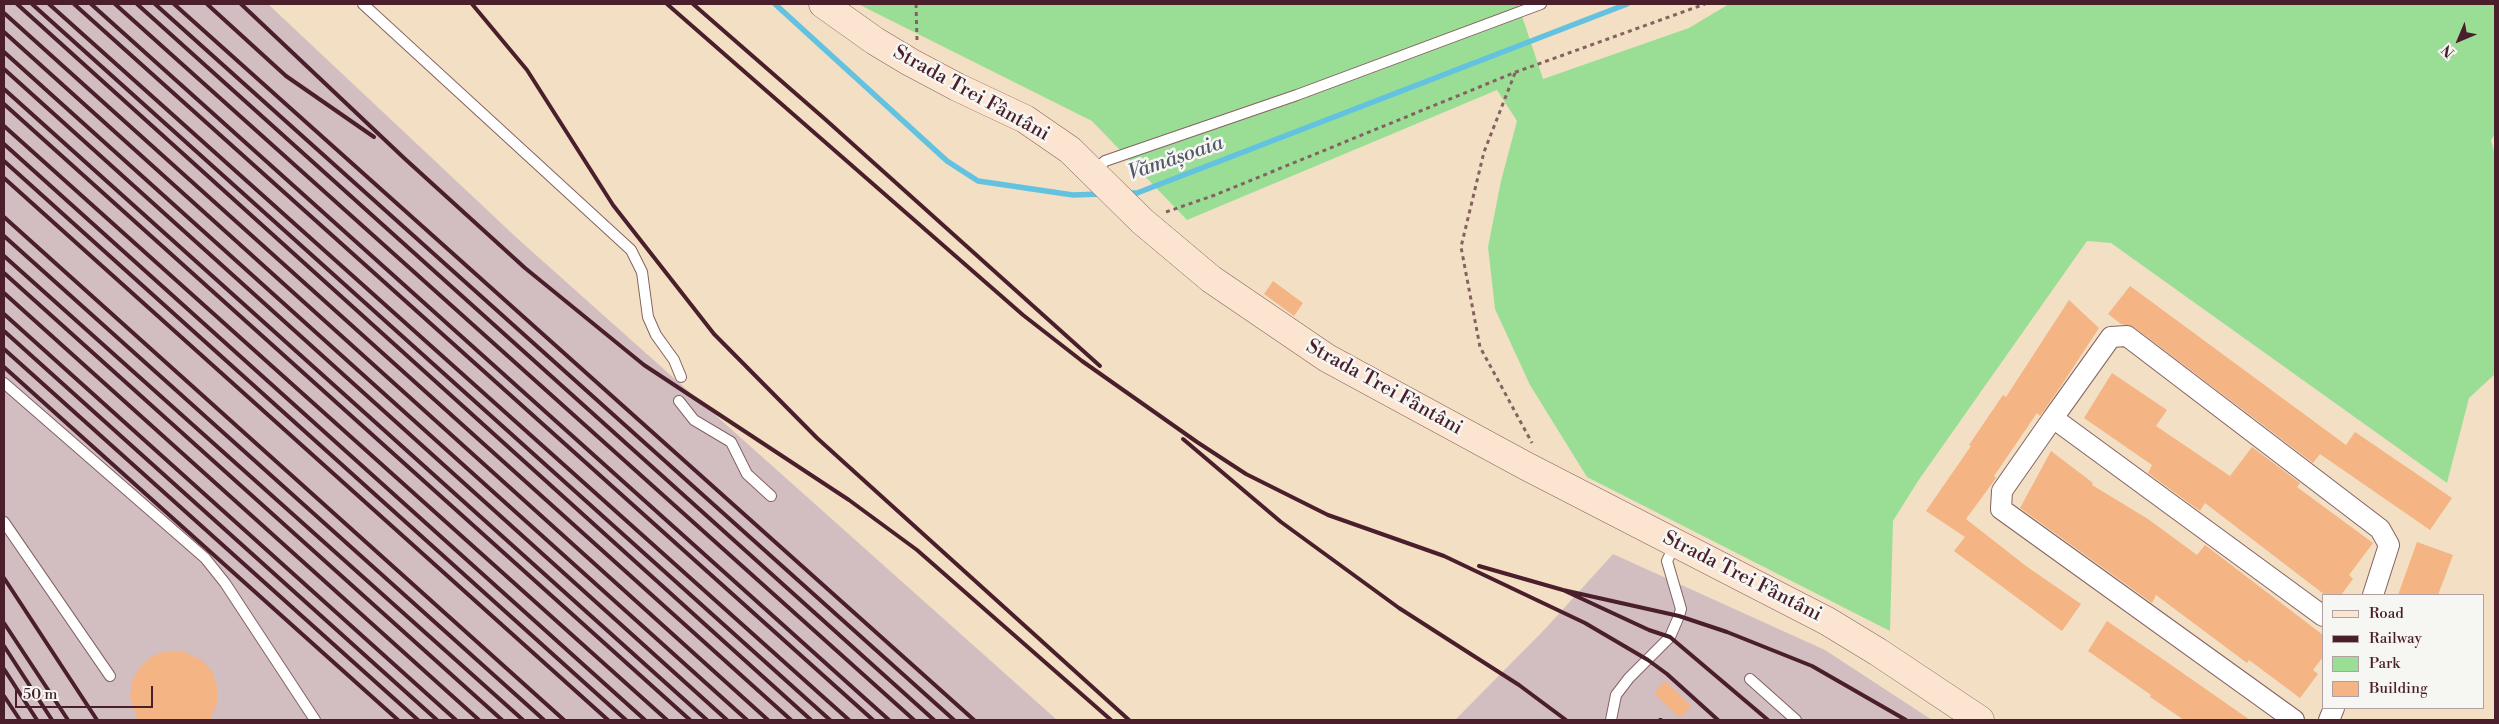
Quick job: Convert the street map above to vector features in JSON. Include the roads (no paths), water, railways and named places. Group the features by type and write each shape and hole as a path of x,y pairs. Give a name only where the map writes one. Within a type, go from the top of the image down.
{"main road":[{"name":"Strada Trei Fântâni","path":"823,4 875,41 910,62 957,88 1025,119 1070,150 1134,213 1211,279 1327,358 1526,466 1827,620 1980,720"}],"street":[{"path":"2294,720 2001,509 2002,491 2111,337 2127,336 2380,529 2389,545 2373,594"},
{"path":"2053,418 2322,615"}],"lane":[{"path":"363,4 631,250 642,272 648,317 656,335 674,360 681,377"},
{"path":"1097,175 1105,161 1297,95 1541,4"},
{"path":"4,383 205,558 226,583 315,720"},
{"path":"679,401 694,420 731,442 747,474 771,496"},
{"path":"4,522 110,676"},
{"path":"1611,720 1616,695 1629,678 1670,637 1679,616 1681,609 1667,561 1675,543"},
{"path":"1750,679 1796,720"}],"waterway":[{"name":"Vămășoaia","path":"775,4 947,161 978,181 1073,195 1103,194"},
{"name":"Vămășoaia","path":"1127,193 1137,193 1627,4"}],"railway":[{"path":"17,4 811,720"},
{"path":"32,4 830,720"},
{"path":"49,4 849,720"},
{"path":"74,4 873,720"},
{"path":"91,4 889,720"},
{"path":"115,4 914,720"},
{"path":"137,4 934,720"},
{"path":"155,4 954,720"},
{"path":"174,4 974,720"},
{"path":"207,4 286,76 374,137"},
{"path":"241,4 404,158 525,268 644,365 849,500 917,550 1111,720"},
{"path":"472,4 527,70 613,205 714,334 817,438 1129,720"},
{"path":"667,4 1023,315 1082,361 1197,442 1246,474 1328,515 1444,556 1585,623 1648,660 1667,674 1718,720"},
{"path":"693,4 826,120 1100,366"},
{"path":"4,13 791,720"},
{"path":"4,32 768,720"},
{"path":"4,52 747,720"},
{"path":"4,69 727,720"},
{"path":"4,89 707,720"},
{"path":"4,104 690,720"},
{"path":"4,126 667,720"},
{"path":"4,144 645,720"},
{"path":"4,161 626,720"},
{"path":"4,178 608,720"},
{"path":"4,217 564,720"},
{"path":"4,236 544,720"},
{"path":"4,256 523,720"},
{"path":"4,273 502,720"},
{"path":"4,293 479,720"},
{"path":"4,314 456,720"},
{"path":"4,331 437,720"},
{"path":"4,349 418,720"},
{"path":"4,367 398,720"},
{"path":"1183,439 1281,522 1399,608 1519,685 1566,720"},
{"path":"1479,566 1563,590 1649,630 1670,637 1768,720"},
{"path":"4,578 97,720"},
{"path":"1563,590 1679,616 1727,632 1812,666 1906,720"},
{"path":"4,623 68,720"},
{"path":"4,646 52,720"},
{"path":"4,669 37,720"},
{"path":"4,696 20,720"}]}
